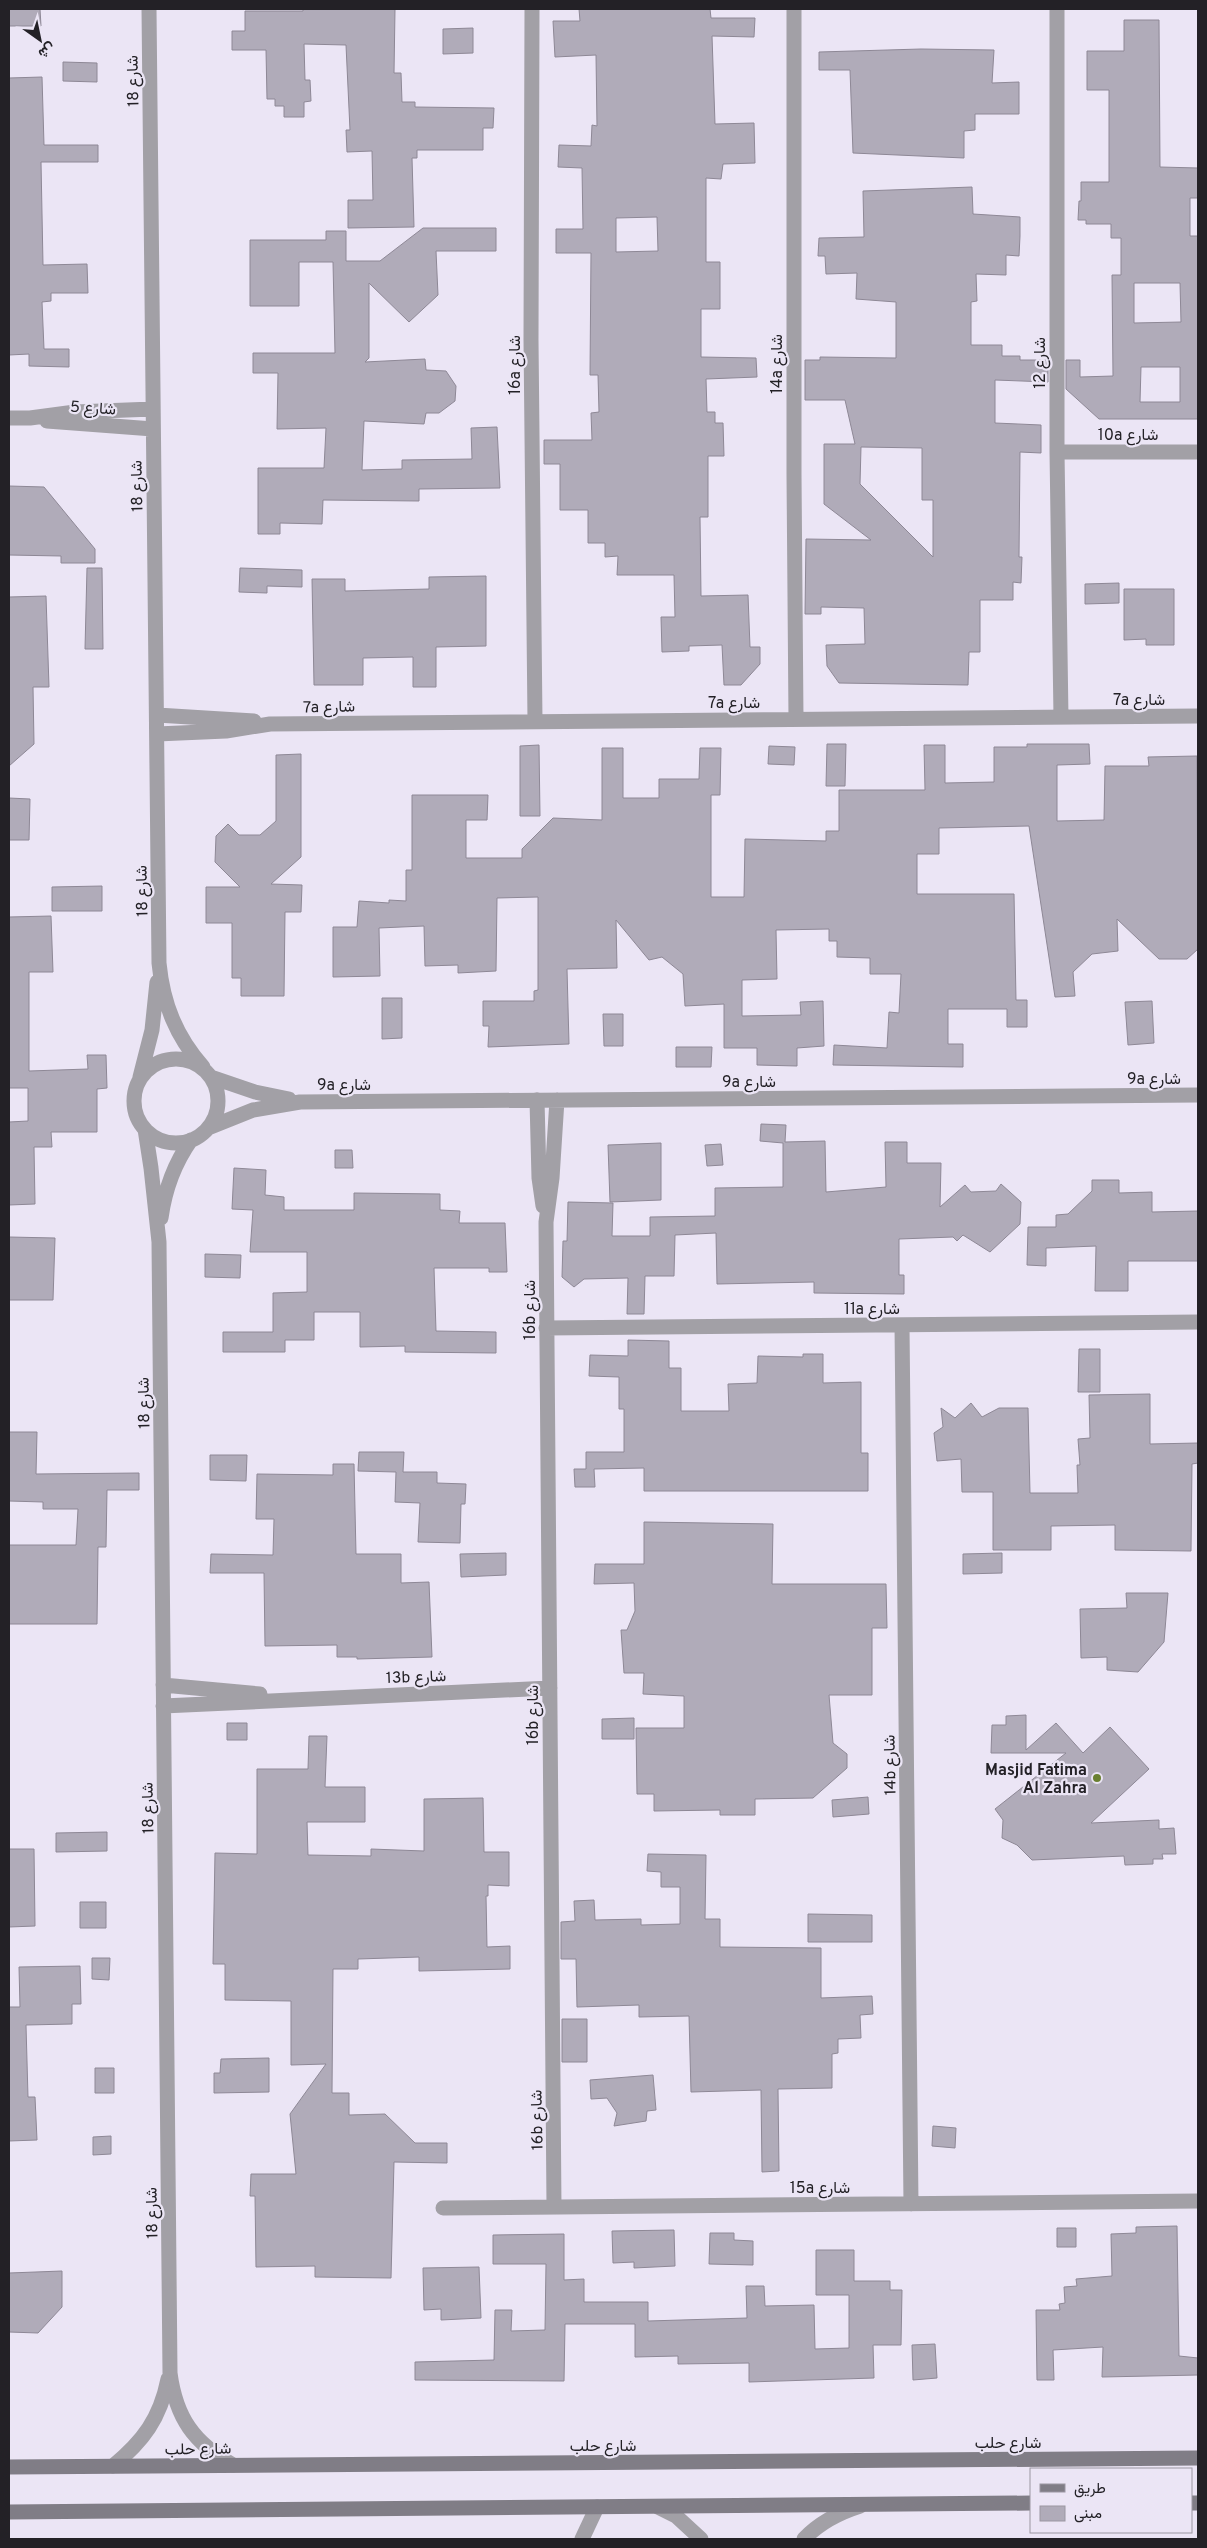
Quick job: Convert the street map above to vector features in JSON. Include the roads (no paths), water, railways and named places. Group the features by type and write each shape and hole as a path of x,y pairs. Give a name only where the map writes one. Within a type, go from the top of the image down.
{"street":[{"name":"شارع 18","path":"149,9 159,963 161,986 176,1030 188,1050 207,1072"},
{"name":"16a شارع","path":"532,9 531,350 535,721"},
{"name":"14a شارع","path":"794,9 796,719"},
{"name":"شارع 12","path":"1057,9 1057,452 1061,717"},
{"name":"شارع 5","path":"9,418 30,418 75,412 153,409"},
{"name":"شارع 5","path":"30,418 74,424 153,429"},
{"name":"10a شارع","path":"1057,452 1198,452"},
{"name":"7a شارع","path":"156,715 226,718 270,724"},
{"name":"7a شارع","path":"157,734 226,731 270,724 1198,716"},
{"name":"شارع 18","path":"138,1083 152,1030 159,963"},
{"path":"179,1058 192,1061 207,1072 217,1089 219,1103 216,1116 208,1128 191,1140 179,1143 166,1142 154,1137 145,1129 135,1110 134,1100 138,1083 145,1072 155,1064 179,1058"},
{"name":"9a شارع","path":"207,1072 256,1092 300,1102"},
{"name":"9a شارع","path":"208,1128 253,1110 300,1102 1198,1095"},
{"name":"16b شارع","path":"537,1100 539,1178 546,1222"},
{"name":"16b شارع","path":"554,2207 546,1222 552,1178 557,1100"},
{"name":"شارع 18","path":"145,1129 159,1242 170,2373 172,2392 188,2428 201,2443 233,2465"},
{"name":"شارع 18","path":"159,1242 166,1188 180,1155 191,1140"},
{"name":"11a شارع","path":"546,1328 1198,1322"},
{"name":"14b شارع","path":"902,1325 911,2204"},
{"name":"13b شارع","path":"163,1685 240,1692 284,1699"},
{"name":"13b شارع","path":"163,1706 550,1688"},
{"name":"15a شارع","path":"443,2208 1198,2201"},
{"name":"شارع 18","path":"113,2466 134,2448 152,2426 164,2400 170,2373"},
{"name":"شارع حلب","path":"9,2467 1198,2458"},
{"path":"9,2512 1030,2503"},
{"path":"804,2539 822,2522 842,2511 864,2505"},
{"path":"582,2539 596,2507"},
{"path":"658,2507 676,2516 701,2539"}],"place":[{"name":"Masjid Fatima Al Zahra","path":"1097,1778"}]}
